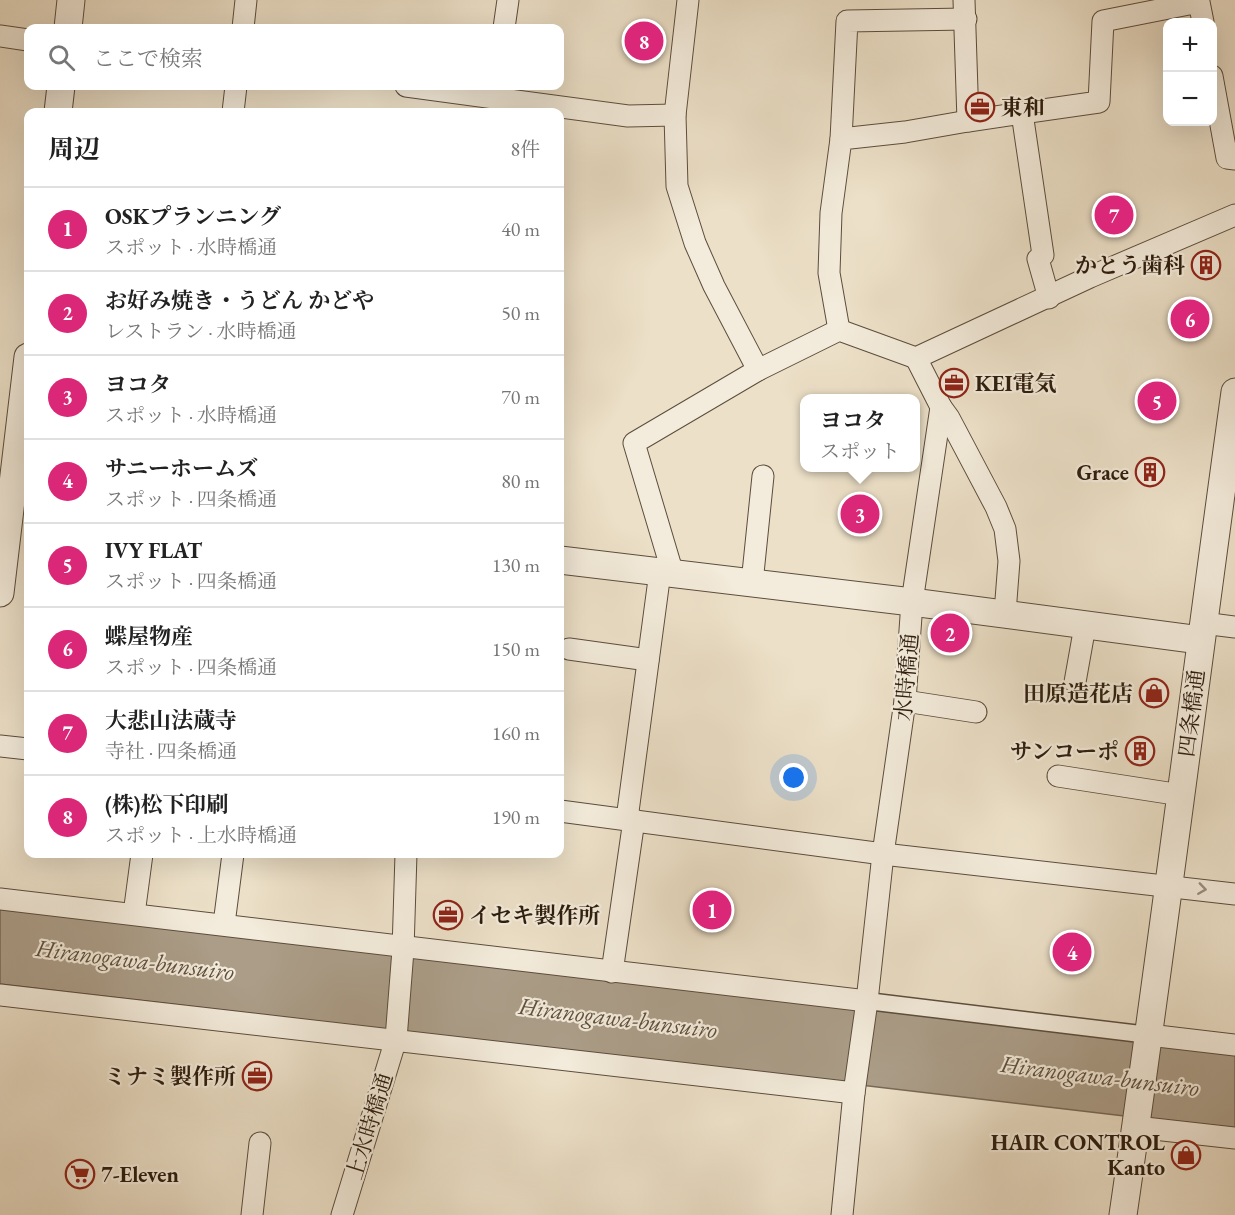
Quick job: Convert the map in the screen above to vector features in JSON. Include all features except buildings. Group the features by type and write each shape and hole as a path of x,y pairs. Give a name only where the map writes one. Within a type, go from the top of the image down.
{"street":[{"path":"68,24 71,0"},
{"path":"243,24 246,0"},
{"path":"505,24 508,0"},
{"path":"688,0 675,115 677,186 695,243 758,369"},
{"path":"841,139 905,132 1099,102 1103,21 1199,2 1202,18"},
{"path":"839,330 829,273 831,213 841,139 847,21 965,9 968,121"},
{"path":"0,36 24,39"},
{"path":"58,108 61,90"},
{"path":"233,108 236,90"},
{"path":"435,90 628,116 675,115"},
{"path":"1217,103 1227,158 1235,159"},
{"path":"1022,113 1043,255 1038,259 1048,298"},
{"path":"916,358 1090,278 1235,215"},
{"path":"612,972 648,660 667,573 634,442 758,369 839,330 916,358 991,498 1005,529 1009,561 1005,614"},
{"name":"四条橋通","path":"1136,1127 1235,392"},
{"path":"0,593 24,394"},
{"name":"水時橋通","path":"855,1091 883,854 905,701 912,602 941,407"},
{"path":"752,583 763,476"},
{"path":"564,560 912,602 1085,626 1202,632 1235,627"},
{"path":"1076,682 1085,626"},
{"path":"569,649 648,660"},
{"path":"905,701 976,712"},
{"path":"0,746 24,749"},
{"path":"1058,776 1181,795"},
{"path":"564,811 883,854 1235,894"},
{"path":"134,914 141,858"},
{"path":"224,924 232,858"},
{"path":"403,947 406,858"},
{"path":"0,899 1235,1046"},
{"name":"上水時橋通","path":"342,1215 396,1038 403,947"},
{"path":"0,995 855,1091 842,1215"},
{"path":"1123,1215 1136,1127 1235,1138"},
{"path":"252,1215 260,1143"}],"water":[{"name":"Hiranogawa-bunsuiro","path":"0,906 1235,1053 1235,1129 0,984"}],"place":[{"name":"(株)松下印刷","path":"644,41"},
{"name":"東和","path":"980,107"},
{"name":"大悲山法蔵寺","path":"1114,215"},
{"name":"かとう歯科","path":"1206,265"},
{"name":"蝶屋物産","path":"1190,319"},
{"name":"KEI電気","path":"954,383"},
{"name":"IVY FLAT","path":"1157,401"},
{"name":"Grace","path":"1150,472"},
{"name":"ヨコタ","path":"860,514"},
{"name":"お好み焼き・うどん かどや","path":"950,633"},
{"name":"田原造花店","path":"1154,693"},
{"name":"サンコーポ","path":"1140,751"},
{"name":"OSKプランニング","path":"712,910"},
{"name":"イセキ製作所","path":"448,915"},
{"name":"サニーホームズ","path":"1072,952"},
{"name":"ミナミ製作所","path":"257,1076"},
{"name":"HAIR CONTROL Kanto","path":"1186,1155"},
{"name":"7-Eleven","path":"80,1174"}]}
